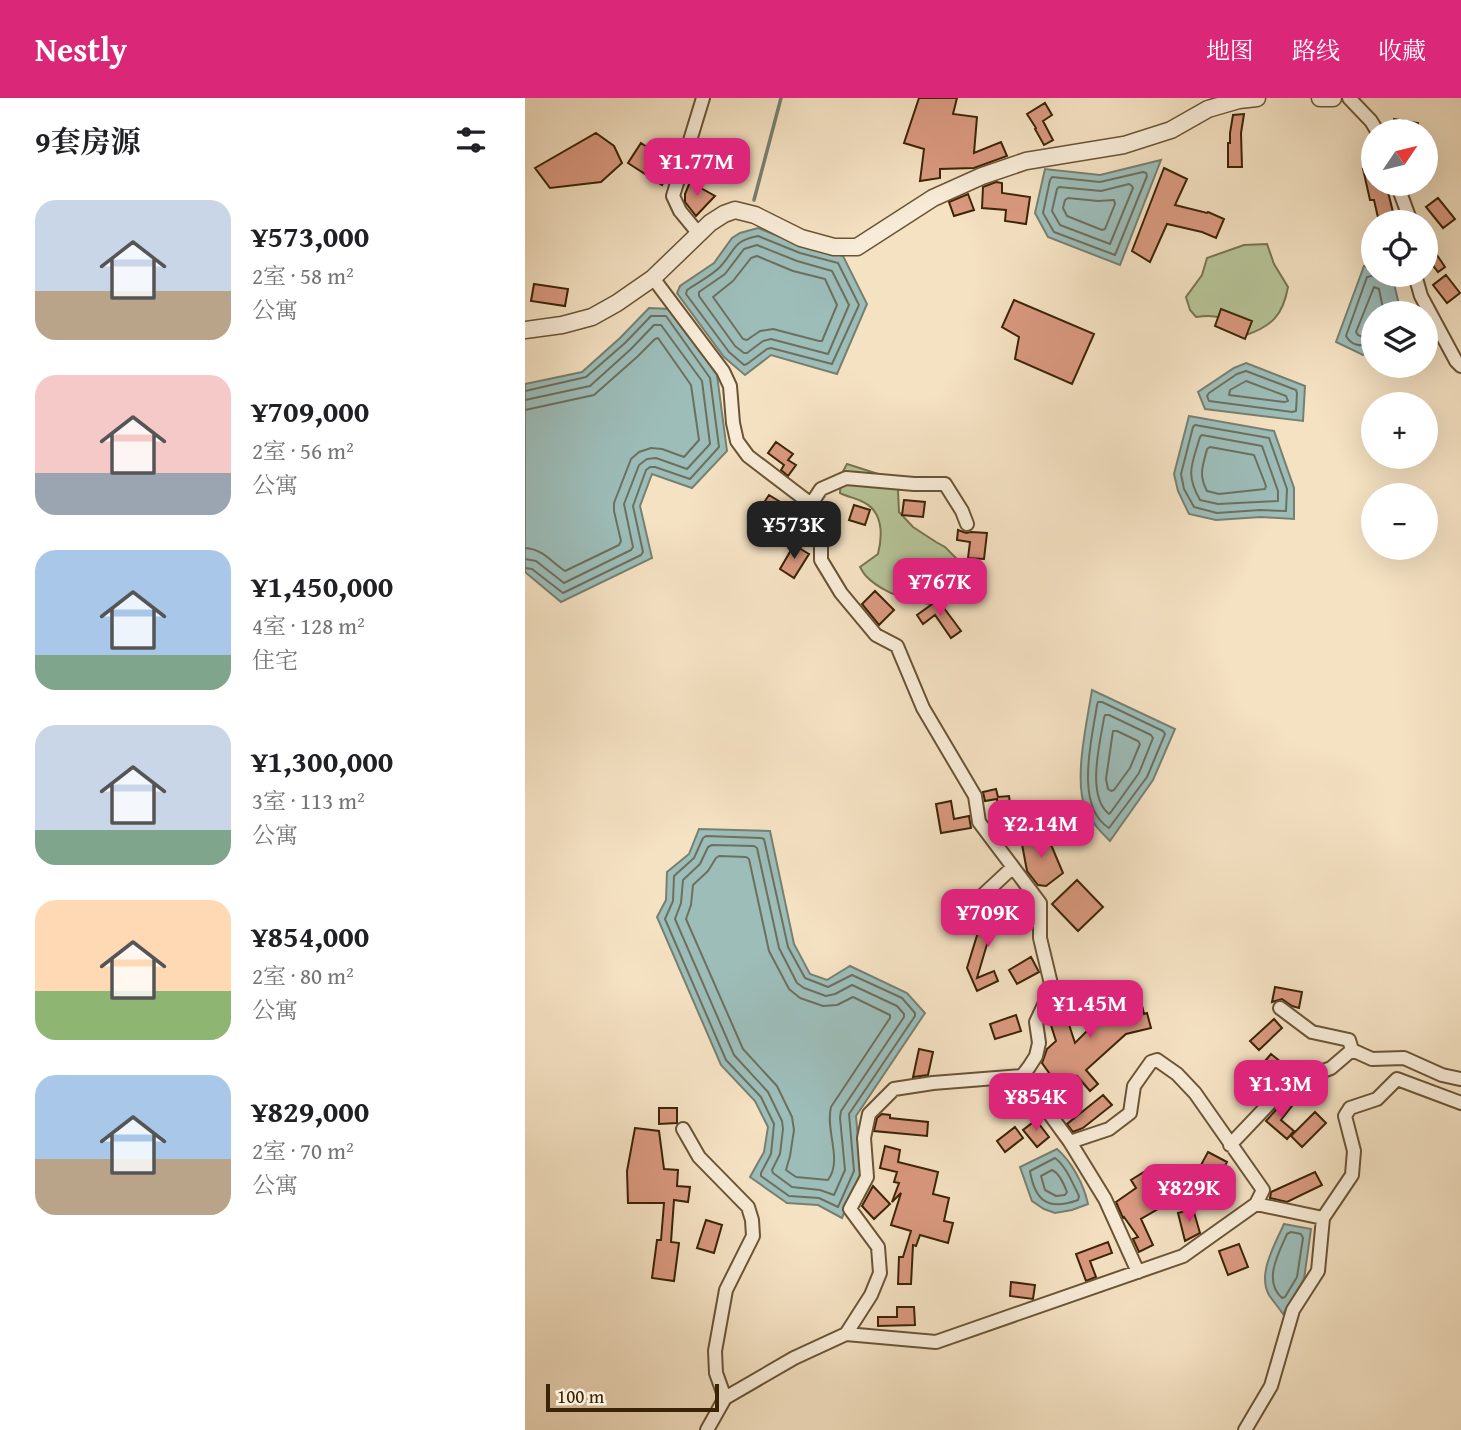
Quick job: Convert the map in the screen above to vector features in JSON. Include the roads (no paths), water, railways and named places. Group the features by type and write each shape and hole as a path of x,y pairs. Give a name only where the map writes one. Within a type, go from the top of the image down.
{"street":[{"path":"699,234 680,211 673,197 703,98"},
{"path":"525,330 562,326 592,317 617,303 653,278 724,214 735,211 755,215 801,237 834,247 857,247 933,198 982,176 1026,161 1124,145 1171,130 1207,109 1239,99 1257,98"},
{"path":"1320,98 1333,98"},
{"path":"1349,98 1369,119"},
{"path":"653,278 723,372 730,386 737,441 748,456 811,504 821,524 821,560 841,593 876,635 897,646 923,708 975,796 979,822 1040,903 1040,938 1052,988 1036,1022 1039,1043 1029,1068 1021,1076 894,1089 869,1114 864,1138 867,1177 850,1209 878,1247 880,1273 871,1294 846,1334"},
{"path":"1418,287 1461,366"},
{"path":"811,504 821,489 846,478 945,484 967,524"},
{"path":"982,920 983,895 1013,867"},
{"path":"1280,1008 1312,1032 1349,1040 1352,1050 1372,1059 1404,1058 1442,1075 1460,1079"},
{"path":"1230,1145 1287,1085 1331,1068 1352,1050"},
{"path":"707,1430 725,1398 794,1358 846,1334 936,1342 1183,1256 1256,1204 1263,1190 1195,1093 1177,1074 1157,1060 1151,1062 1134,1086 1130,1113 1109,1129 1070,1142"},
{"path":"1021,1076 1070,1142 1105,1199 1138,1272"},
{"path":"1245,1430 1271,1386 1293,1310 1318,1271 1323,1219 1352,1175 1354,1151 1345,1116 1350,1108 1377,1099 1397,1079 1461,1103"},
{"path":"683,1129 699,1157 747,1207 752,1220 753,1236 726,1290 715,1351 716,1373 725,1398"},
{"path":"1256,1204 1323,1219"}],"water":[{"path":"1161,160 1120,265 1048,237 1035,213 1045,169 1100,175"},
{"path":"758,228 803,246 843,256 867,304 837,374 771,355 745,375 724,357 677,293 680,286 714,263 732,238"},
{"path":"1361,274 1361,287 1395,287 1398,301 1361,301 1361,354 1336,342"},
{"path":"649,308 671,309 717,375 727,451 692,488 652,474 640,506 652,558 561,602 525,572 525,384 582,372"},
{"path":"1246,363 1305,386 1303,421 1205,409 1198,392"},
{"path":"1189,416 1274,431 1294,488 1294,519 1261,517 1216,520 1189,514 1178,491 1174,474"},
{"path":"1092,690 1175,729 1153,780 1110,841 1091,819 1082,798 1082,751"},
{"path":"699,829 770,831 794,944 810,974 827,980 850,966 907,993 925,1013 856,1116 861,1172 842,1218 818,1205 787,1203 750,1177 764,1152 768,1127 755,1101 721,1065 657,917 666,900 667,872 689,854"},
{"path":"1057,1149 1077,1174 1088,1204 1055,1213 1032,1201 1020,1167"},
{"path":"1284,1224 1311,1229 1304,1279 1283,1314 1269,1295 1265,1278 1272,1250"}],"waterway":[{"path":"754,200 781,98"}]}
